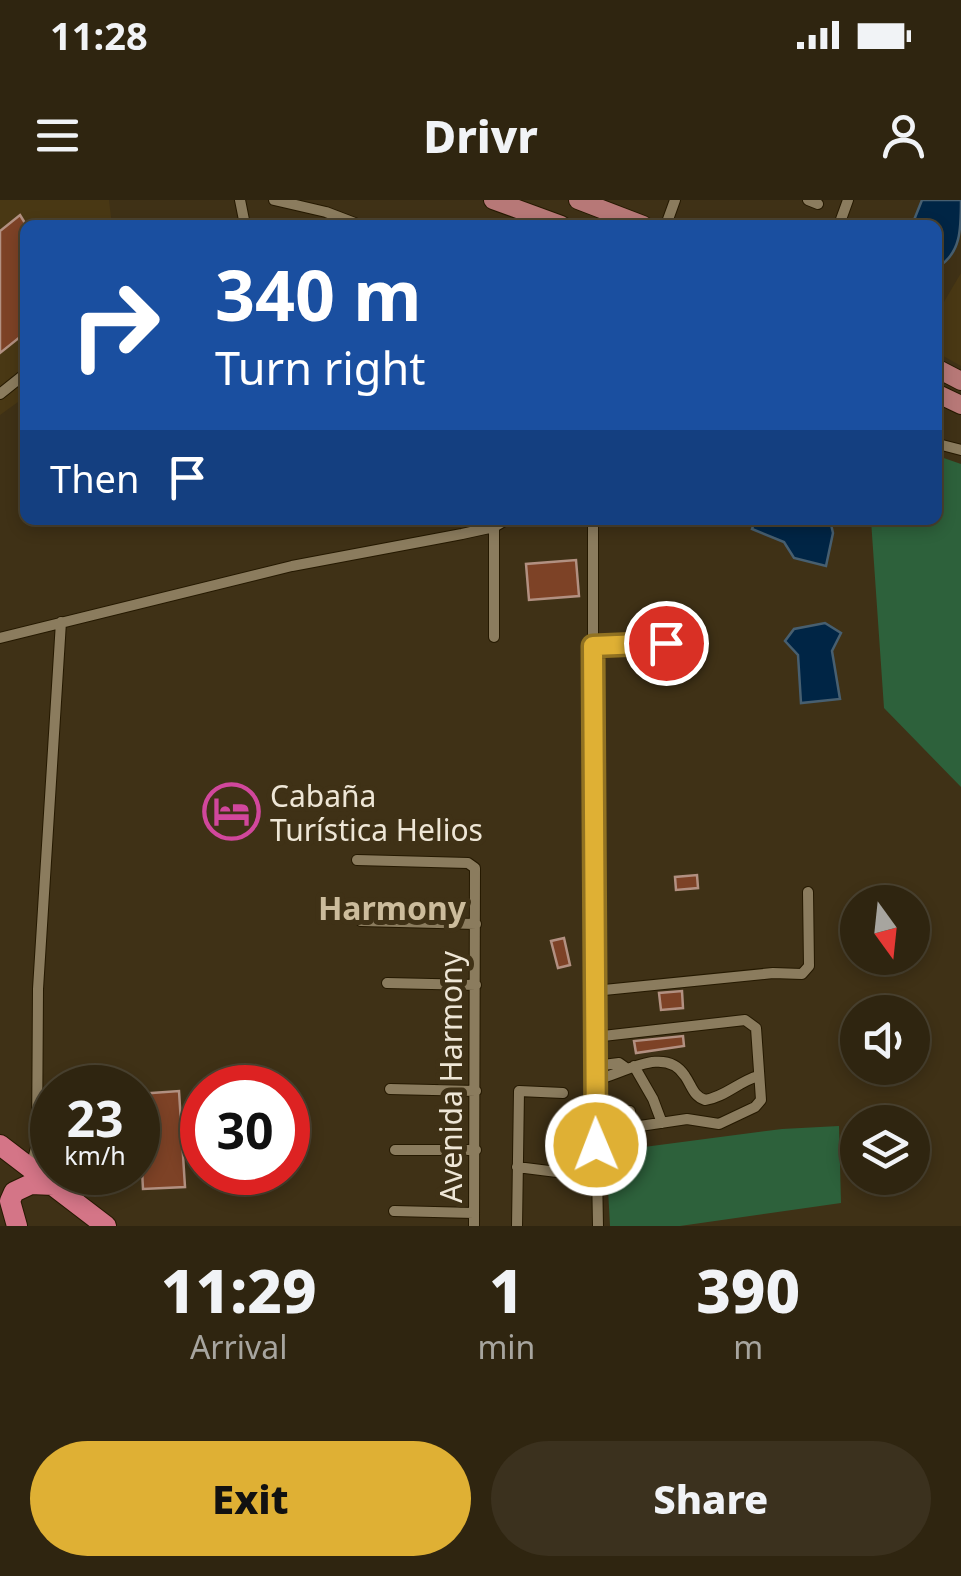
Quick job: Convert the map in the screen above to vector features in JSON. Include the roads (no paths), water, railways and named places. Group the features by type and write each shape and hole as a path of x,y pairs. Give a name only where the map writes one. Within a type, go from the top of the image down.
{"highway":[{"path":"0,1145 30,1166"},
{"path":"17,1226 10,1201 14,1192 30,1184"},
{"path":"67,1195 106,1226"},
{"path":"0,1221 6,1226"}],"main road":[{"path":"493,200 547,220"},
{"path":"578,200 625,220"}],"street":[{"path":"274,200 347,220"},
{"path":"0,394 20,378"},
{"path":"0,638 292,566 497,525"},
{"path":"593,525 598,1226"},
{"path":"494,527 494,637"},
{"path":"38,1065 38,989 61,622"},
{"path":"593,646 666,643"},
{"name":"Avenida Harmony","path":"356,860 472,864 476,872 474,1226"},
{"path":"594,991 772,973 802,974 809,966 808,892"},
{"path":"361,922 476,924"},
{"path":"387,983 476,985"},
{"path":"594,1036 745,1020 756,1028 761,1100 739,1117 719,1124 687,1119 634,1125 630,1111"},
{"path":"595,1080 661,1061 674,1064 683,1072 694,1094 702,1100 718,1098 735,1084 758,1076"},
{"path":"595,1066 619,1063 630,1067 662,1123"},
{"path":"390,1090 476,1090"},
{"path":"517,1226 519,1091 563,1093"},
{"path":"395,1150 476,1150"},
{"path":"517,1167 597,1178"},
{"path":"394,1212 474,1213"}],"water":[{"path":"922,200 961,200 955,247 942,264 942,220 914,220"},
{"path":"753,525 831,525 826,566 794,558 784,542 752,529"},
{"path":"825,623 841,633 832,651 840,699 801,703 798,655 785,641 794,629"}],"place":[{"name":"Cabaña Turística Helios","path":"231,812"}],"district":[{"name":"Harmony","path":"392,907"}]}
